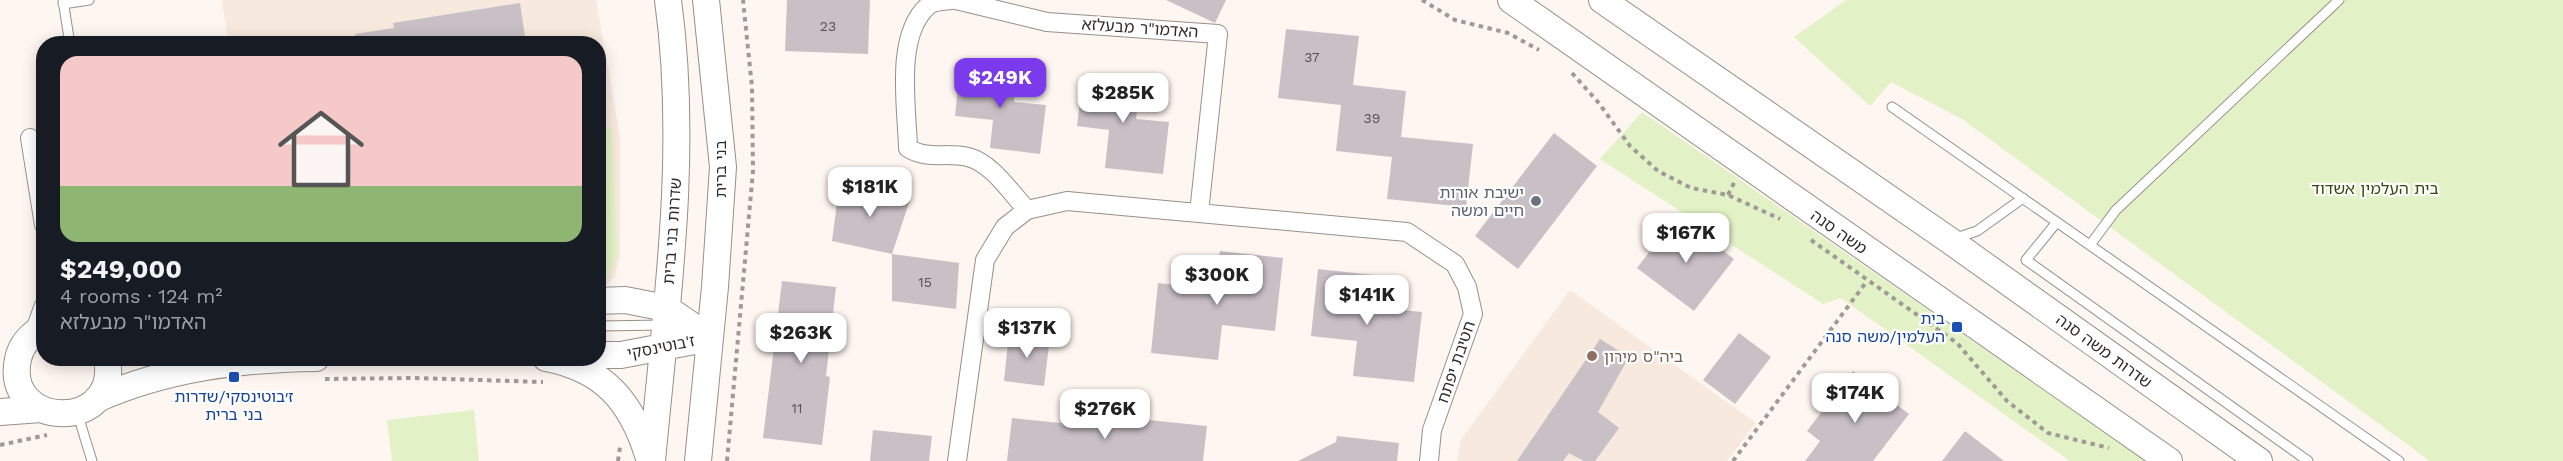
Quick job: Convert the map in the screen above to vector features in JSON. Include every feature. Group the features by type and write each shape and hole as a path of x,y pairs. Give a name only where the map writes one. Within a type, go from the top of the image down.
{"main road":[{"name":"שדרות בני ברית","path":"650,461 672,247 676,160 677,92 668,0"},
{"name":"בני ברית","path":"706,0 723,167 710,338"},
{"name":"משה סנה","path":"1511,0 1874,272 2169,461"},
{"path":"1602,0 1949,240"},
{"name":"שדרות משה סנה","path":"1949,240 2259,461"},
{"name":"ז'בוטינסקי","path":"606,301 625,300 664,327 710,338"},
{"name":"ז'בוטינסקי","path":"606,355 621,355 664,327 710,338"},
{"path":"36,333 24,344 17,369 21,387 31,402 41,410"},
{"path":"698,461 710,338"},
{"path":"0,379 19,356"},
{"path":"87,406 108,376 107,366"},
{"path":"0,412 41,410 59,415 87,406 145,381 190,370 220,366"},
{"path":"575,366 591,373 617,396 639,427 650,461"}],"street":[{"path":"951,0 930,4 913,23 905,50 908,148 918,154 969,157 990,170 1028,210"},
{"name":"האדמו\"ר מבעלזא","path":"956,0 1047,22 1218,34 1199,213"},
{"path":"30,138 36,175"},
{"path":"957,461 985,260 1005,227 1028,210 1068,201 1199,213"},
{"name":"חטיבת יפתח","path":"1199,213 1407,232 1455,264 1467,286 1473,314 1432,430 1429,461"}],"lane":[{"path":"69,36 63,2 88,0"},
{"path":"2090,245 2116,210 2339,0"},
{"path":"1892,107 2398,461"},
{"path":"1949,240 1977,231 2023,198"},
{"path":"2057,222 2026,260 2307,461"},
{"path":"606,326 664,327"},
{"path":"87,406 92,461"}],"path":[{"path":"727,461 753,171 752,87 743,0"},
{"path":"1422,0 1455,20 1508,33 1547,54"},
{"path":"1565,67 1598,102 1630,146 1658,171 1691,188 1728,195 1782,219"},
{"path":"1801,233 1874,272 1956,343 2007,401 2048,433 2117,450"},
{"path":"1733,461 1874,272"},
{"path":"441,379 548,370"},
{"path":"0,445 6,443"}],"shaded area":[{"path":"222,0 596,0 602,36 227,36"},
{"path":"606,57 620,136 620,256 614,277 606,284"},
{"name":"ביה\"ס מירון","path":"1570,290 1756,423 1727,461 1457,461 1461,440"}],"green space":[{"name":"בית העלמין אשדוד","path":"1846,0 2563,0 2563,461 2430,461 1962,119 1891,82 1870,106 1794,37"},
{"path":"1642,112 2146,461 2070,461 1841,298 1823,304 1600,159"},
{"path":"612,128 617,254 606,278 606,129"},
{"path":"474,410 479,461 392,461 387,420"}],"building":[{"path":"787,0 870,0 868,54 785,51"},
{"path":"1166,0 1226,0 1215,23"},
{"path":"520,3 525,36 355,36 355,34 394,28 393,23"},
{"path":"1286,29 1359,36 1353,85 1406,91 1401,137 1473,144 1466,207 1387,199 1392,157 1336,151 1341,105 1278,98"},
{"path":"960,65 1018,72 1014,102 1046,105 1040,154 990,148 993,120 955,116"},
{"path":"1083,74 1141,80 1136,119 1169,122 1163,174 1105,168 1109,130 1077,126"},
{"name":"ישיבת אורות חיים ומשה","path":"1554,133 1597,166 1518,269 1475,236"},
{"path":"839,187 912,194 892,254 832,241"},
{"path":"1677,216 1734,259 1694,311 1637,268"},
{"path":"1220,251 1283,258 1275,331 1222,325 1218,360 1151,353 1158,283 1216,289"},
{"path":"892,254 959,263 956,309 892,301"},
{"path":"1318,269 1373,275 1369,307 1422,312 1414,382 1353,376 1357,341 1311,336"},
{"path":"782,281 836,287 826,376 830,377 822,445 763,438"},
{"path":"1009,333 1050,337 1044,386 1004,381"},
{"path":"1739,333 1771,357 1735,404 1703,380"},
{"path":"1600,339 1629,357 1598,412 1619,428 1595,461 1584,461 1569,453 1563,461 1517,461"},
{"path":"1853,371 1909,414 1873,461 1805,461 1820,441 1807,431"},
{"path":"1072,410 1120,411 1119,417 1207,426 1203,461 1007,461 1012,418 1071,424"},
{"path":"873,430 932,436 929,461 870,461"},
{"path":"1965,431 2004,461 1942,461"},
{"path":"1337,436 1399,443 1397,461 1298,461 1336,442"}],"place":[{"name":"ישיבת אורות חיים ומשה","path":"1536,201"},
{"name":"בית העלמין/משה סנה","path":"1957,327"},
{"name":"ביה\"ס מירון","path":"1592,356"},
{"name":"ז׳בוטינסקי/שדרות בני ברית","path":"234,377"}]}
